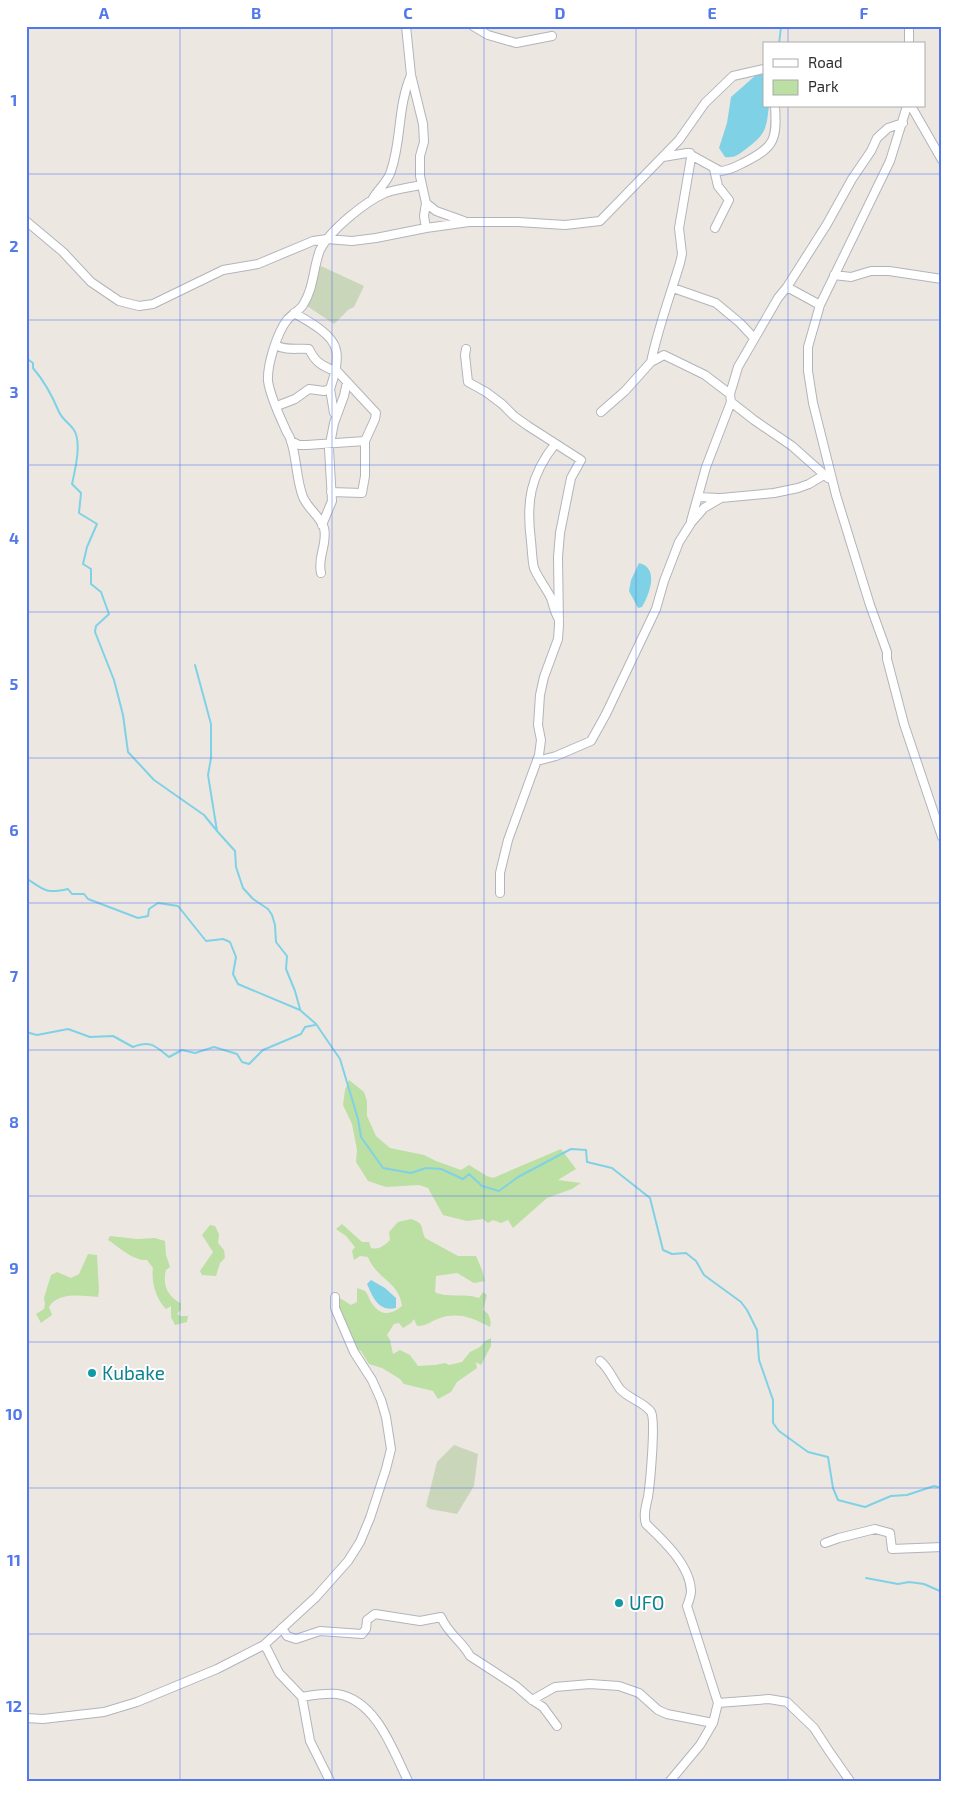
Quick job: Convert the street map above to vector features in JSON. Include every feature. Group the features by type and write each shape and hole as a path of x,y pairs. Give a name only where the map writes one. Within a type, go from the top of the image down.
{"street":[{"path":"406,26 411,75 424,142 420,156 422,185 426,203 424,216 426,228"},
{"path":"473,26 488,35 516,43 552,36"},
{"path":"909,26 909,42"},
{"path":"26,221 63,252 91,282 119,301 139,306 153,304 222,270 258,264 313,241 327,239 352,241 469,222 518,222 566,226 600,221 679,140 705,103 733,76 763,68"},
{"path":"372,200 391,173 398,144 400,113 411,75"},
{"path":"662,157 677,153 687,153 714,169 726,171 759,155 768,148 776,128 775,108"},
{"path":"907,108 890,160 820,305 808,347 808,371 813,403 833,483 870,605 887,652 904,724 942,837"},
{"path":"912,108 942,160"},
{"path":"691,522 706,467 731,398 738,367 754,338 827,224 852,178 871,151 877,138 888,128 903,123"},
{"path":"651,362 657,333 673,288 682,254 679,228 691,155"},
{"path":"714,169 718,186 729,200 715,228"},
{"path":"321,573 319,565 320,556 325,541 322,525 309,508 303,496 291,441 268,382 269,363 284,325 303,306 310,291 318,259 327,239 346,220 372,200 403,188 422,185"},
{"path":"426,203 436,211 469,222"},
{"path":"834,275 851,276 871,271 889,271 942,280"},
{"path":"786,287 820,305"},
{"path":"673,288 716,303 740,323 754,338"},
{"path":"294,314 326,333 336,347 337,357 334,378 330,389 334,413 337,414"},
{"path":"276,345 287,349 309,349 314,360 323,367 335,371 348,382 376,413 365,441 366,476 362,493 331,492"},
{"path":"466,349 464,355 468,382 502,404 514,416 581,460 571,478 560,533 558,557 558,639 544,677 540,695 538,725 541,740 537,761 508,840 500,872 500,893"},
{"path":"601,412 626,392 651,362 660,356 669,356 705,375 754,420 792,446 833,483"},
{"path":"322,525 331,506 330,444 337,414 348,382"},
{"path":"276,406 296,399 309,389 324,391 330,389"},
{"path":"291,441 298,445 365,441"},
{"path":"555,444 543,460 530,492 529,514 534,567 552,600 554,612 559,620"},
{"path":"698,497 721,498 798,488 824,475"},
{"path":"537,761 556,756 590,741 606,714 656,609 664,581 679,542 691,522 704,508 721,498"},
{"path":"26,1718 43,1719 90,1714 137,1702 217,1669 264,1645 316,1596 348,1561 360,1542 386,1469 391,1449 381,1400 372,1380 354,1352 335,1308 335,1297"},
{"path":"600,1361 605,1364 621,1390 645,1406 652,1414 654,1422 652,1449 644,1518 646,1524 677,1556 689,1578 692,1592 687,1606 718,1703 713,1723 700,1745 670,1781"},
{"path":"825,1543 875,1529 890,1533 892,1549 942,1547"},
{"path":"282,1628 287,1636 296,1639 320,1631 362,1634 366,1628 367,1620 375,1614 420,1621 441,1617 447,1630 466,1649 470,1656 516,1686 543,1707 557,1726"},
{"path":"264,1645 279,1673 302,1697 310,1741 330,1781"},
{"path":"532,1700 555,1687 590,1684 619,1686 640,1693 658,1710 667,1714 713,1723"},
{"path":"302,1697 340,1694 364,1706 384,1730 408,1781"},
{"path":"718,1703 769,1699 787,1702 814,1728 850,1781"}],"green space":[{"path":"321,266 364,286 354,307 348,310 334,324 307,306"},
{"path":"349,1080 364,1092 367,1101 367,1116 376,1136 390,1148 424,1155 461,1170 469,1165 493,1178 561,1149 576,1169 558,1180 581,1183 572,1189 547,1198 513,1228 508,1220 501,1223 493,1220 488,1223 483,1219 467,1221 443,1215 428,1188 419,1185 386,1187 368,1181 356,1162 357,1150 352,1124 343,1105 345,1090"},
{"path":"411,1219 420,1224 425,1238 458,1256 476,1256 485,1281 474,1283 457,1273 436,1276 435,1292 444,1295 479,1298 483,1292 487,1295 483,1310 490,1317 490,1327 472,1319 460,1316 447,1316 420,1326 417,1326 414,1319 403,1328 399,1323 394,1324 387,1335 393,1354 400,1350 410,1355 418,1366 445,1363 449,1365 462,1362 470,1352 491,1338 491,1346 481,1365 476,1362 477,1368 457,1382 451,1392 438,1399 433,1391 404,1384 400,1379 382,1368 369,1364 361,1351 355,1348 337,1308 338,1297 351,1305 357,1302 357,1288 365,1291 374,1307 382,1312 393,1312 402,1306 397,1291 376,1270 368,1257 360,1256 354,1260 352,1251 355,1247 346,1236 336,1229 342,1224 362,1242 369,1242 371,1248 379,1248 390,1240 389,1232 398,1222"},
{"path":"210,1225 215,1226 219,1234 218,1243 224,1250 225,1258 220,1263 216,1276 202,1275 200,1271 213,1252 202,1235"},
{"path":"110,1236 137,1239 155,1238 165,1241 166,1255 170,1267 166,1270 165,1275 167,1290 169,1294 181,1303 181,1310 177,1314 188,1316 187,1322 175,1325 171,1317 171,1306 166,1309 162,1305 155,1290 153,1268 147,1260 142,1260 126,1253 108,1240"},
{"path":"88,1254 97,1255 98,1297 71,1296 59,1299 49,1307 52,1315 41,1323 36,1314 44,1309 44,1298 51,1275 57,1272 71,1278 79,1274"},
{"path":"454,1445 478,1454 474,1486 457,1514 430,1509 426,1506 437,1462"}],"water":[{"path":"763,74 763,108 769,108 764,131 758,139 741,153 725,157 719,148 727,123 731,97 756,75"},
{"path":"639,563 649,570 651,582 645,602 642,607 638,608 629,591 631,580"},
{"path":"371,1280 385,1288 396,1298 396,1308 385,1308 377,1303 367,1284"}],"waterway":[{"path":"776,26 782,26"},
{"path":"779,42 781,27"},
{"path":"26,358 33,363 33,368 48,389 60,415 74,430 76,435 77,457 72,484 81,493 79,513 97,524 87,547 83,564 91,569 91,584 101,592 109,614 96,626 95,632 114,680 123,715 128,752 154,780 204,815 217,831"},
{"path":"195,665 211,724 211,758 208,775 217,831 235,851 236,867 243,888 253,899 268,909 272,915 275,925 276,942 287,956 286,969 300,1009"},
{"path":"26,878 46,890 68,889 72,894 84,894 88,899 138,918 148,916 149,909 158,903 178,906 206,941 223,939 230,942 236,957 233,974 238,984 300,1010 316,1024 340,1059 358,1119 361,1137 383,1168 411,1173 426,1168 441,1169 463,1179 469,1174 482,1186 499,1191 518,1177 571,1149 586,1150 587,1162 612,1168 650,1198 663,1250 672,1254 686,1253 696,1261 704,1275 741,1302 747,1310 757,1330 759,1360 773,1400 773,1423 779,1431 808,1452 828,1457 833,1488 838,1500 865,1507 891,1496 907,1495 934,1486 942,1488"},
{"path":"26,1032 37,1035 68,1029 90,1037 113,1036 133,1047 144,1044 152,1045 169,1057 182,1050 195,1053 214,1047 237,1054 242,1062 249,1064 263,1050 301,1034 305,1027 315,1025"},
{"path":"866,1578 898,1584 909,1582 924,1584 942,1592"}],"place":[{"name":"Kubake","path":"92,1373"},
{"name":"UFO","path":"619,1603"}]}
